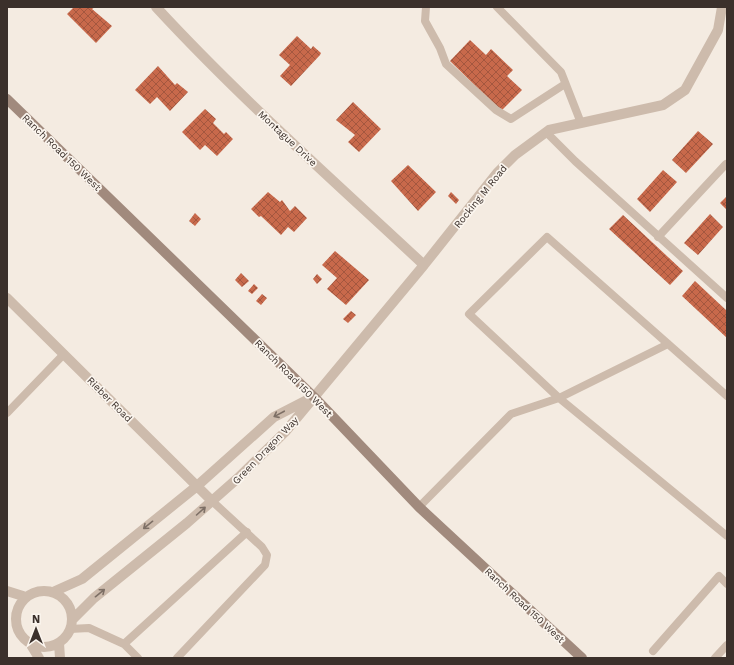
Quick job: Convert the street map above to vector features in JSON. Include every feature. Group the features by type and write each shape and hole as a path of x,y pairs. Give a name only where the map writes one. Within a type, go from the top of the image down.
{"main road":[{"name":"Ranch Road 150 West","path":"7,99 314,396 419,507 582,658"}],"street":[{"name":"Montague Drive","path":"156,7 185,39 424,265"},
{"name":"Rocking M Road","path":"314,396 424,265 497,173 515,155 546,132 663,105 685,90 718,30 722,7"},
{"name":"Rieber Road","path":"7,298 212,501"},
{"name":"Green Dragon Way","path":"53,592 82,579 197,486 274,417 314,396"},
{"name":"Green Dragon Way","path":"71,625 94,598 212,501 285,432 314,396"},
{"path":"7,591 26,597"},
{"path":"31,645 50,647 59,643 66,637 71,625 71,612 67,603 53,592 35,592 26,597 11,619 23,639 31,645 39,658"},
{"path":"59,643 60,658"}],"lane":[{"path":"426,7 425,21 440,48 446,64 496,110 511,119 565,84"},
{"path":"497,7 560,72 581,123"},
{"path":"546,132 575,161 727,298"},
{"path":"658,237 726,164"},
{"path":"727,396 547,237 470,314 559,398 727,536"},
{"path":"419,507 511,414 559,398 668,344"},
{"path":"7,413 64,354"},
{"path":"177,658 265,565 266,555 262,547 212,501"},
{"path":"124,644 247,532"},
{"path":"653,651 719,576 727,584"},
{"path":"71,625 89,628 124,644 138,658"},
{"path":"715,658 727,645"}],"building":[{"path":"74,7 95,7 92,9 112,26 96,43 67,14"},
{"path":"297,36 311,49 313,46 321,53 291,86 280,76 290,65 279,55"},
{"path":"470,40 486,55 491,49 513,70 507,76 522,90 501,111 450,61"},
{"path":"158,66 175,85 177,83 188,92 170,111 157,97 150,104 135,90"},
{"path":"353,102 381,129 359,152 348,142 355,135 336,120"},
{"path":"205,109 216,119 213,123 224,134 226,132 233,139 217,156 205,145 200,150 182,132"},
{"path":"698,131 713,144 686,173 672,160"},
{"path":"408,165 436,192 418,211 391,181"},
{"path":"663,170 677,182 650,212 637,199"},
{"path":"268,192 280,202 282,200 290,211 295,206 307,218 294,232 288,227 281,235 261,216 259,217 251,209"},
{"path":"451,192 459,200 456,204 448,196"},
{"path":"727,196 727,210 720,203"},
{"path":"195,213 201,219 195,226 189,221"},
{"path":"710,214 723,227 698,255 684,243"},
{"path":"623,215 683,271 670,285 609,229"},
{"path":"335,251 369,280 346,305 327,289 337,278 322,265"},
{"path":"241,273 249,281 242,287 235,280"},
{"path":"317,274 322,279 317,284 313,279"},
{"path":"695,281 727,311 727,338 682,296"},
{"path":"254,284 258,288 252,294 248,291"},
{"path":"262,294 267,298 261,305 256,301"},
{"path":"351,311 356,315 348,323 343,319"}]}
